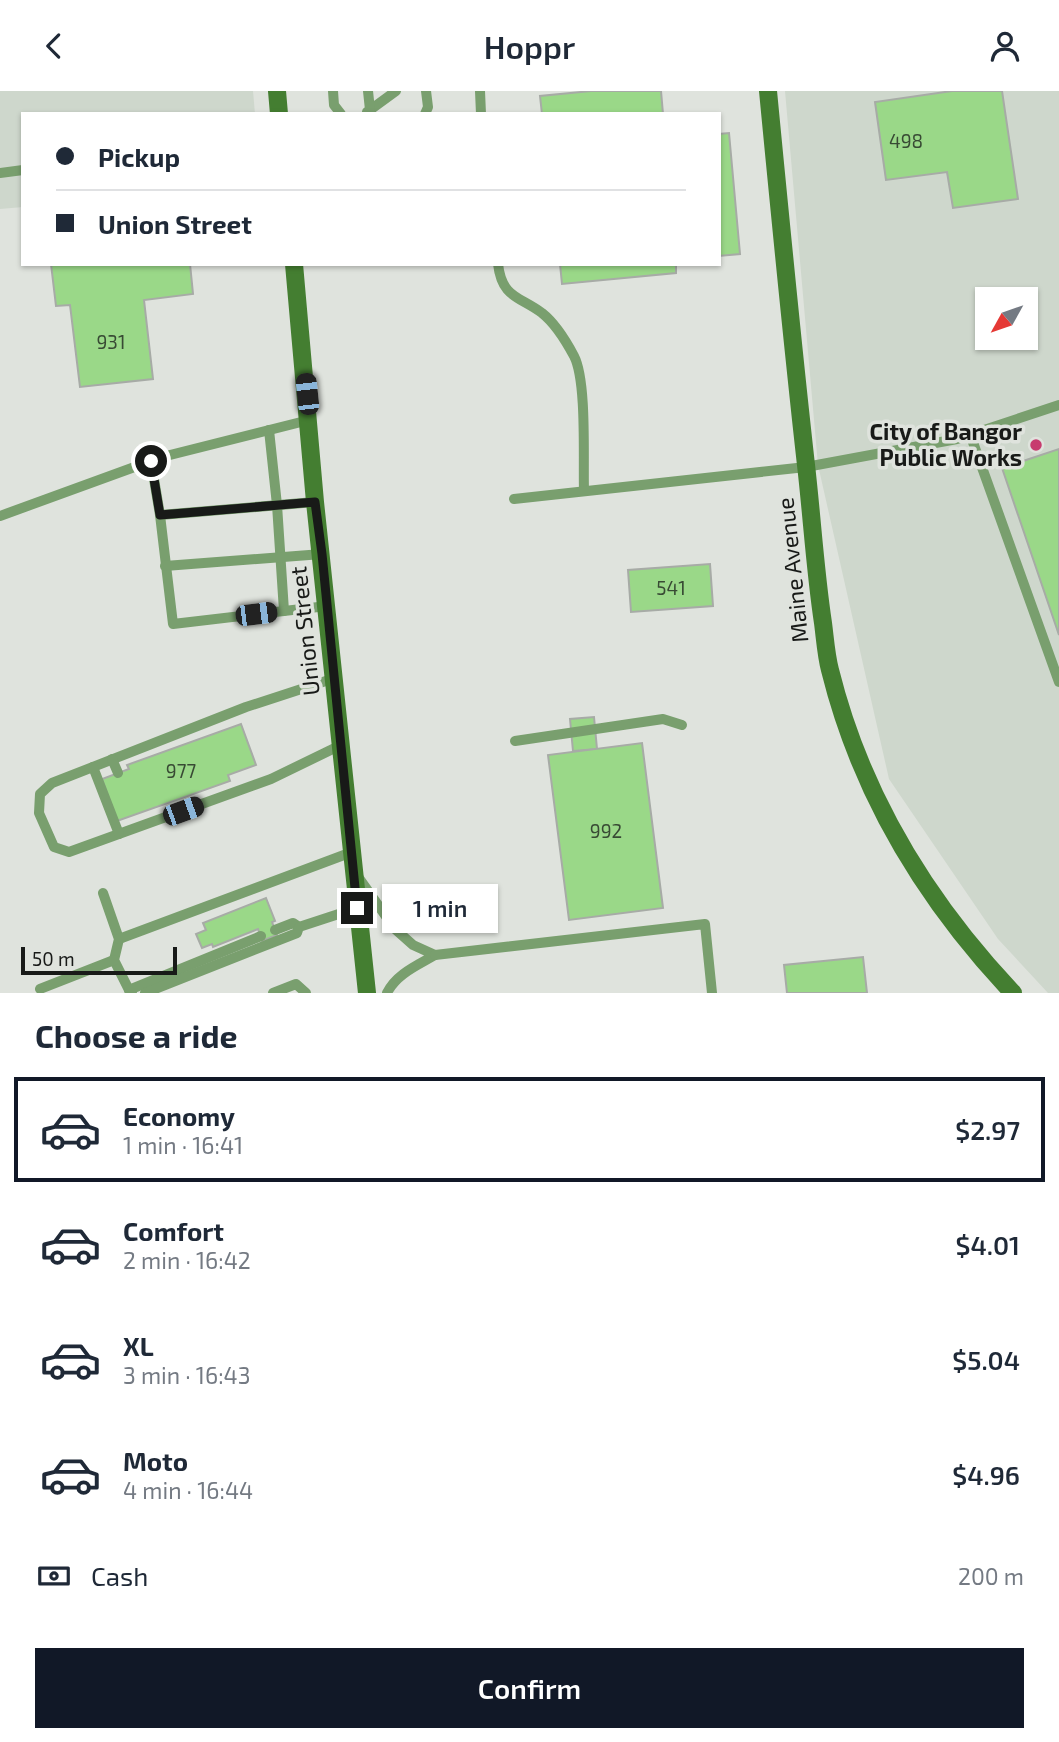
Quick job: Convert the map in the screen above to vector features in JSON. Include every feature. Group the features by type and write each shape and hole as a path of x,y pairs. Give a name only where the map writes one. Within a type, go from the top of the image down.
{"street":[{"path":"276,91 279,112"},
{"name":"Maine Avenue","path":"768,91 820,601 830,669 850,734 874,795 897,840 932,897 981,960 1013,993"},
{"name":"Union Street","path":"294,266 315,502 367,993"}],"lane":[{"path":"333,91 334,105 339,112"},
{"path":"367,112 368,91"},
{"path":"367,112 396,91"},
{"path":"426,91 428,107 426,112"},
{"path":"480,91 481,112"},
{"path":"0,173 21,170"},
{"path":"498,266 499,278 511,296 542,313 558,330 575,359 580,378 584,491"},
{"path":"514,499 806,467 970,435 1059,405"},
{"path":"0,516 151,461 309,420"},
{"path":"269,430 284,611"},
{"path":"970,435 1059,682"},
{"path":"151,461 173,624 327,606"},
{"path":"160,515 315,502"},
{"path":"165,566 322,554"},
{"path":"335,678 246,707 52,783 40,793 39,813 54,847 69,852 271,779 341,745"},
{"path":"515,741 663,719 682,725"},
{"path":"112,759 118,773"},
{"path":"93,767 119,834"},
{"path":"135,815 139,827"},
{"path":"119,939 352,852"},
{"path":"354,871 395,929 413,946 435,955"},
{"path":"103,893 119,939 114,960 131,991 261,936"},
{"path":"299,927 357,908"},
{"path":"275,930 293,923 299,927"},
{"path":"387,993 391,984 435,955 705,924 712,993"},
{"path":"145,993 297,933 299,927"},
{"path":"40,989 114,960"},
{"path":"273,993 296,984 306,993"}],"shaded area":[{"path":"0,91 253,91 255,112 21,112 21,207 0,209"},
{"path":"785,91 1059,91 1059,993 1048,993 998,939 889,779 818,465"}],"building":[{"path":"591,91 661,91 663,112 542,112 540,96"},
{"path":"952,91 1002,91 1018,199 953,208 947,172 886,180 875,102"},
{"path":"729,133 740,254 721,256 721,134"},
{"path":"51,266 190,266 193,294 144,300 153,379 80,387 70,305 56,306"},
{"path":"560,266 676,266 676,273 562,284"},
{"path":"1059,449 1059,635 1002,468"},
{"path":"710,564 713,606 631,612 628,570"},
{"path":"594,717 597,749 573,751 570,719"},
{"path":"241,724 256,765 228,775 230,781 117,821 102,779 129,769 127,765"},
{"path":"642,743 663,908 569,920 548,755"},
{"path":"266,898 277,935 262,941 258,929 213,947 212,944 202,948 196,934 206,930 203,923"},
{"path":"863,957 867,993 787,993 784,965"}],"place":[{"name":"City of Bangor Public Works","path":"1036,445"}],"route":[{"path":"151,461 160,515 315,502 357,908"}]}
